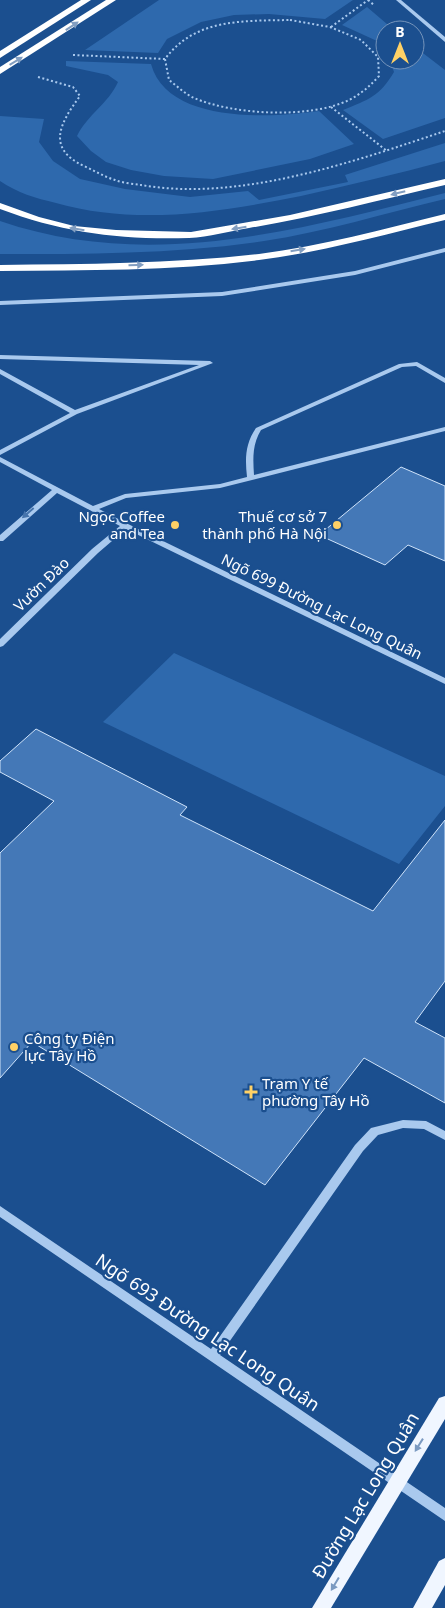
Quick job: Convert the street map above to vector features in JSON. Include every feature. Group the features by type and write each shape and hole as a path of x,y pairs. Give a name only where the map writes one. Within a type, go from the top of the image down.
{"highway":[{"path":"0,55 87,0"},
{"path":"0,71 112,0"},
{"path":"0,206 35,219 74,229 116,234 191,235 290,218 445,182"},
{"path":"0,268 159,264 259,257 337,244 445,217"}],"main road":[{"name":"Đường Lạc Long Quân","path":"322,1608 396,1482 445,1404"},
{"path":"422,1608 445,1567"}],"street":[{"path":"398,0 445,40"},
{"path":"0,304 222,294 356,274 445,250"},
{"path":"0,357 210,363 74,413 0,453"},
{"path":"251,478 249,454 251,440 258,429 401,365 417,364 445,381"},
{"path":"0,371 74,413"},
{"path":"94,508 125,496 220,486 445,428"},
{"name":"Ngõ 699 Đường Lạc Long Quân","path":"0,459 125,526 445,681"},
{"path":"0,539 57,489"},
{"name":"Vườn Đào","path":"0,644 95,551 125,526"},
{"path":"213,1356 359,1148 374,1131 403,1124 426,1125 445,1136"},
{"name":"Ngõ 693 Đường Lạc Long Quân","path":"0,1211 445,1515"}],"path":[{"path":"330,27 368,0"},
{"path":"282,20 330,27 361,40 378,57 379,76 363,93 330,106 284,113 234,110 194,98 169,80 165,59 179,42 209,28 247,21 282,20"},
{"path":"72,55 165,59"},
{"path":"34,76 73,87 80,96 58,127 58,136 63,148 73,159 88,169 136,185 194,189 256,182 307,173 387,151 445,132"},
{"path":"330,106 387,151"}],"shaded area":[{"path":"159,0 353,0 325,19 269,14 234,15 201,22 167,39 158,53 85,50"},
{"path":"367,7 382,20 375,20 375,40 342,25"},
{"path":"425,55 445,70 445,118 383,139 343,110 373,96 384,87 394,72 393,70 425,70"},
{"path":"66,61 151,64 161,84 177,98 199,107 223,113 275,115 319,111 354,144 310,159 213,179 164,176 131,170 106,162 91,151 77,136 87,121 109,97 118,82 108,75 66,66"},
{"path":"0,116 44,119 39,142 53,161 80,179 125,189 190,197 248,191 259,200 348,182 345,175 445,143 445,161 301,196 240,207 178,214 117,214 86,210 41,199 20,192 0,181"},
{"path":"445,193 445,199 332,227 264,241 165,251 0,254 0,221 56,236 112,243 168,244 223,240 279,232"},
{"path":"174,653 445,776 445,806 399,864 103,722"}],"building":[{"path":"401,467 445,486 445,561 408,545 385,565 319,535"},
{"path":"36,729 187,807 180,815 373,911 445,820 445,981 415,1022 445,1038 445,1103 364,1058 265,1185 32,1042 0,1078 0,853 54,801 0,772 0,761"}],"place":[{"name":"Ngọc Coffee and Tea","path":"175,525"},
{"name":"Thuế cơ sở 7 thành phố Hà Nội","path":"337,525"},
{"name":"Công ty Điện lực Tây Hồ","path":"14,1047"},
{"name":"Trạm Y tế phường Tây Hồ","path":"251,1092"}]}
